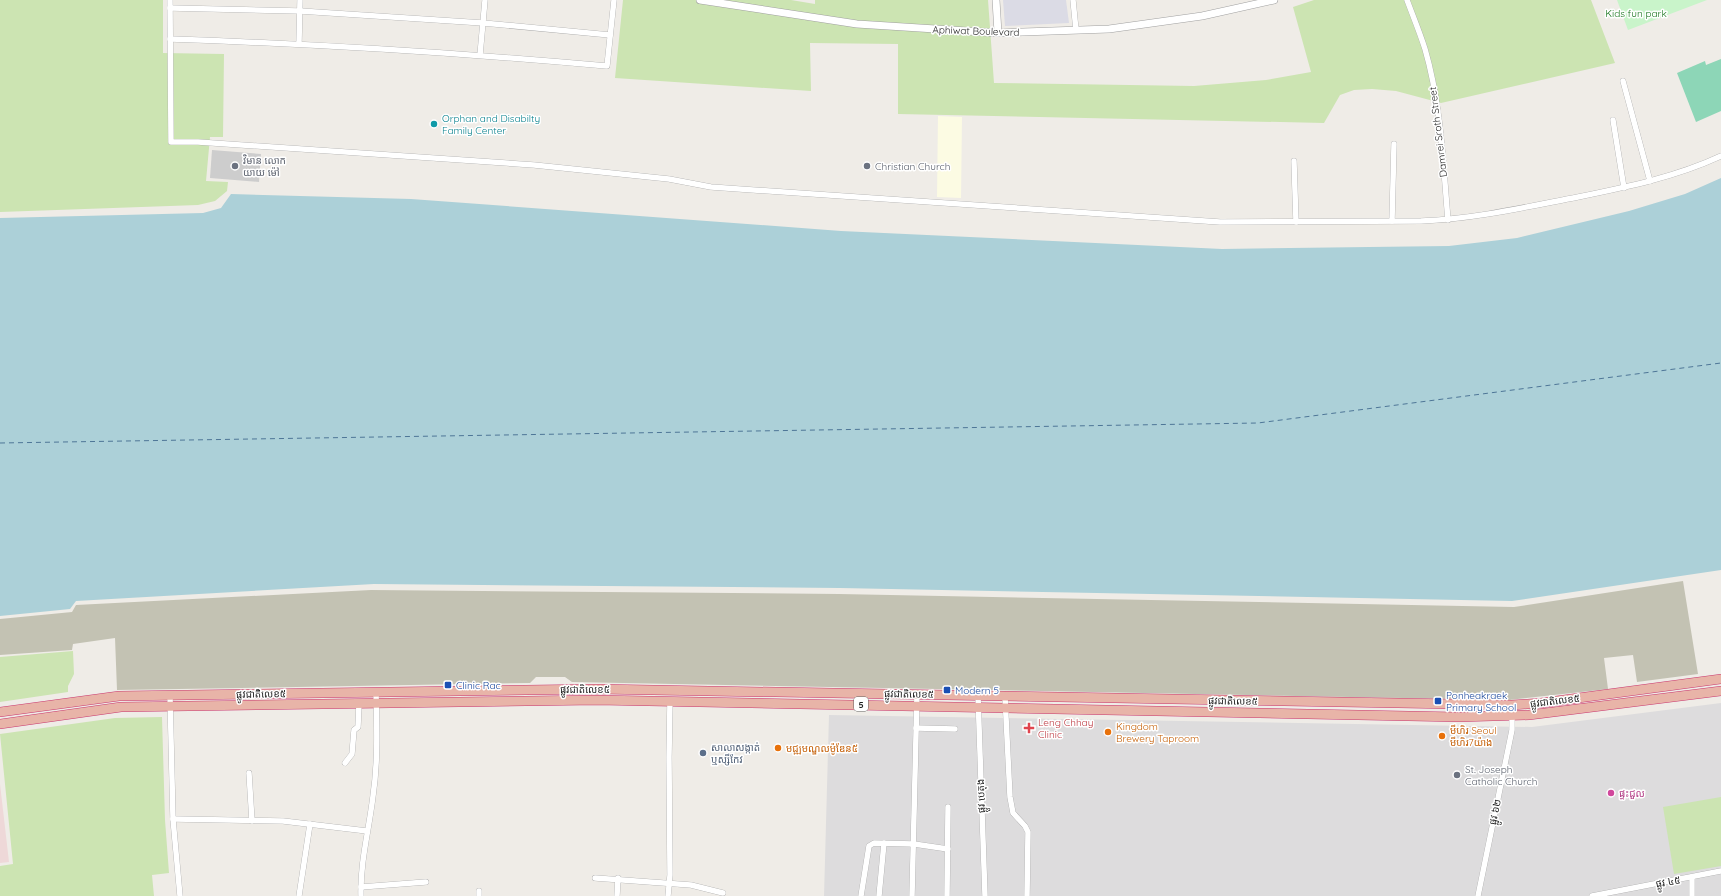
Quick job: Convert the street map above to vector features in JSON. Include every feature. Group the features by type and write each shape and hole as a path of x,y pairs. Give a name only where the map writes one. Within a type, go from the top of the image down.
{"highway":[{"name":"ផ្លូវជាតិលេខ៥","path":"0,712 104,698 606,689 1512,705 1541,703 1721,679"},
{"name":"ផ្លូវជាតិលេខ៥","path":"0,724 98,709 121,707 597,700 670,700 1459,717 1512,716 1721,691"}],"street":[{"path":"170,0 171,142 198,142 534,165 669,179 711,187 1220,222 1448,220 1511,210 1624,188 1702,165 1721,156"},
{"path":"299,43 300,0"},
{"path":"480,55 484,0"},
{"path":"170,38 299,43 480,55 607,66 614,0"},
{"name":"Aphiwat Boulevard","path":"700,0 857,24 998,33 1109,29 1202,16 1274,0"},
{"path":"996,0 998,33"},
{"path":"1074,0 1076,30"},
{"name":"Damrei Sroth Street","path":"1407,0 1425,49 1433,88 1437,110 1448,220"},
{"path":"170,8 300,11 483,23 610,35"},
{"path":"1623,81 1650,181"},
{"path":"1613,120 1624,188"},
{"path":"1392,221 1394,144"},
{"path":"1294,161 1296,222"},
{"path":"361,896 361,866 373,797 376,770 376,693"},
{"path":"912,896 917,694"},
{"path":"170,696 173,819 180,896"},
{"name":"ផ្លូវ បេតុង","path":"978,696 985,896"},
{"path":"1005,697 1010,797 1013,813 1023,822 1028,832 1027,896"},
{"path":"668,896 670,883 670,700"},
{"path":"345,763 353,750 354,730 359,724 359,704"},
{"name":"ផ្លូវ ៦២","path":"1478,896 1512,730 1512,705"},
{"path":"916,728 955,729"},
{"path":"249,773 252,821"},
{"path":"947,896 948,807"},
{"path":"173,819 310,824 367,831"},
{"path":"299,896 310,824"},
{"path":"861,896 869,846 874,843 914,844 948,849"},
{"path":"879,896 884,843"},
{"name":"ផ្លូវ ៤៥","path":"1592,896 1721,872"},
{"path":"595,878 618,878 691,885 723,893"},
{"path":"617,896 618,878"},
{"path":"1692,878 1692,896"},
{"path":"361,887 426,882"}],"shaded area":[{"path":"1003,0 1066,0 1069,23 1005,26"},
{"path":"938,116 962,117 961,198 937,197"},
{"name":"វិមាន លោក យាយ ម៉ៅ","path":"212,150 261,154 259,182 210,178"},
{"path":"1683,581 1698,674 1637,682 1633,655 1604,658 1608,689 1509,700 572,682 565,677 536,677 530,683 117,690 115,638 73,644 72,650 0,655 0,619 72,612 76,605 371,590 839,594 1514,607"},
{"path":"1721,703 1721,896 824,896 829,715 1532,727"},
{"path":"0,784 9,862 0,863"}],"green space":[{"path":"0,0 163,0 163,53 224,54 223,137 210,137 206,181 228,182 227,191 215,201 198,205 0,212"},
{"path":"623,0 791,0 815,4 815,0 988,0 994,83 1194,86 1266,80 1311,72 1293,7 1314,0 1591,0 1615,63 1441,103 1396,91 1372,89 1354,90 1340,95 1324,123 898,114 898,44 810,43 811,91 615,78"},
{"name":"Kids fun park","path":"1617,0 1707,0 1628,30"},
{"path":"1721,59 1721,111 1696,122 1677,73 1705,61 1706,65"},
{"path":"73,651 74,674 68,686 68,692 0,702 0,657"},
{"path":"162,717 165,820 169,873 152,875 154,896 0,896 0,866 13,864 0,734 115,718"},
{"path":"1721,797 1721,866 1674,874 1663,807"}],"water":[{"path":"1721,178 1721,570 1512,601 840,588 374,584 76,601 70,609 0,616 0,218 203,213 221,208 231,194 411,199 841,231 1222,249 1449,246 1517,238 1629,211 1685,194"}],"ferry route":[{"path":"0,443 1258,423 1721,363"}],"place":[{"name":"Orphan and Disabilty Family Center","path":"434,124"},
{"name":"វិមាន លោក យាយ ម៉ៅ","path":"235,166"},
{"name":"Christian Church","path":"867,166"},
{"name":"Clinic Rac","path":"448,685"},
{"name":"Modern 5","path":"947,690"},
{"name":"Ponheakraek Primary School","path":"1438,701"},
{"name":"Leng Chhay Clinic","path":"1029,728"},
{"name":"Kingdom Brewery Taproom","path":"1108,732"},
{"name":"មីហិរ Seoul មីហិរ7យ៉ាង","path":"1442,736"},
{"name":"មជ្ឍមណ្ឌលម៉ូឌែន៥","path":"778,748"},
{"name":"សាលាសង្កាត់ ឬស្សីកែវ","path":"703,753"},
{"name":"St. Joseph Catholic Church","path":"1457,775"},
{"name":"ផ្ទះជួល","path":"1611,793"}]}
